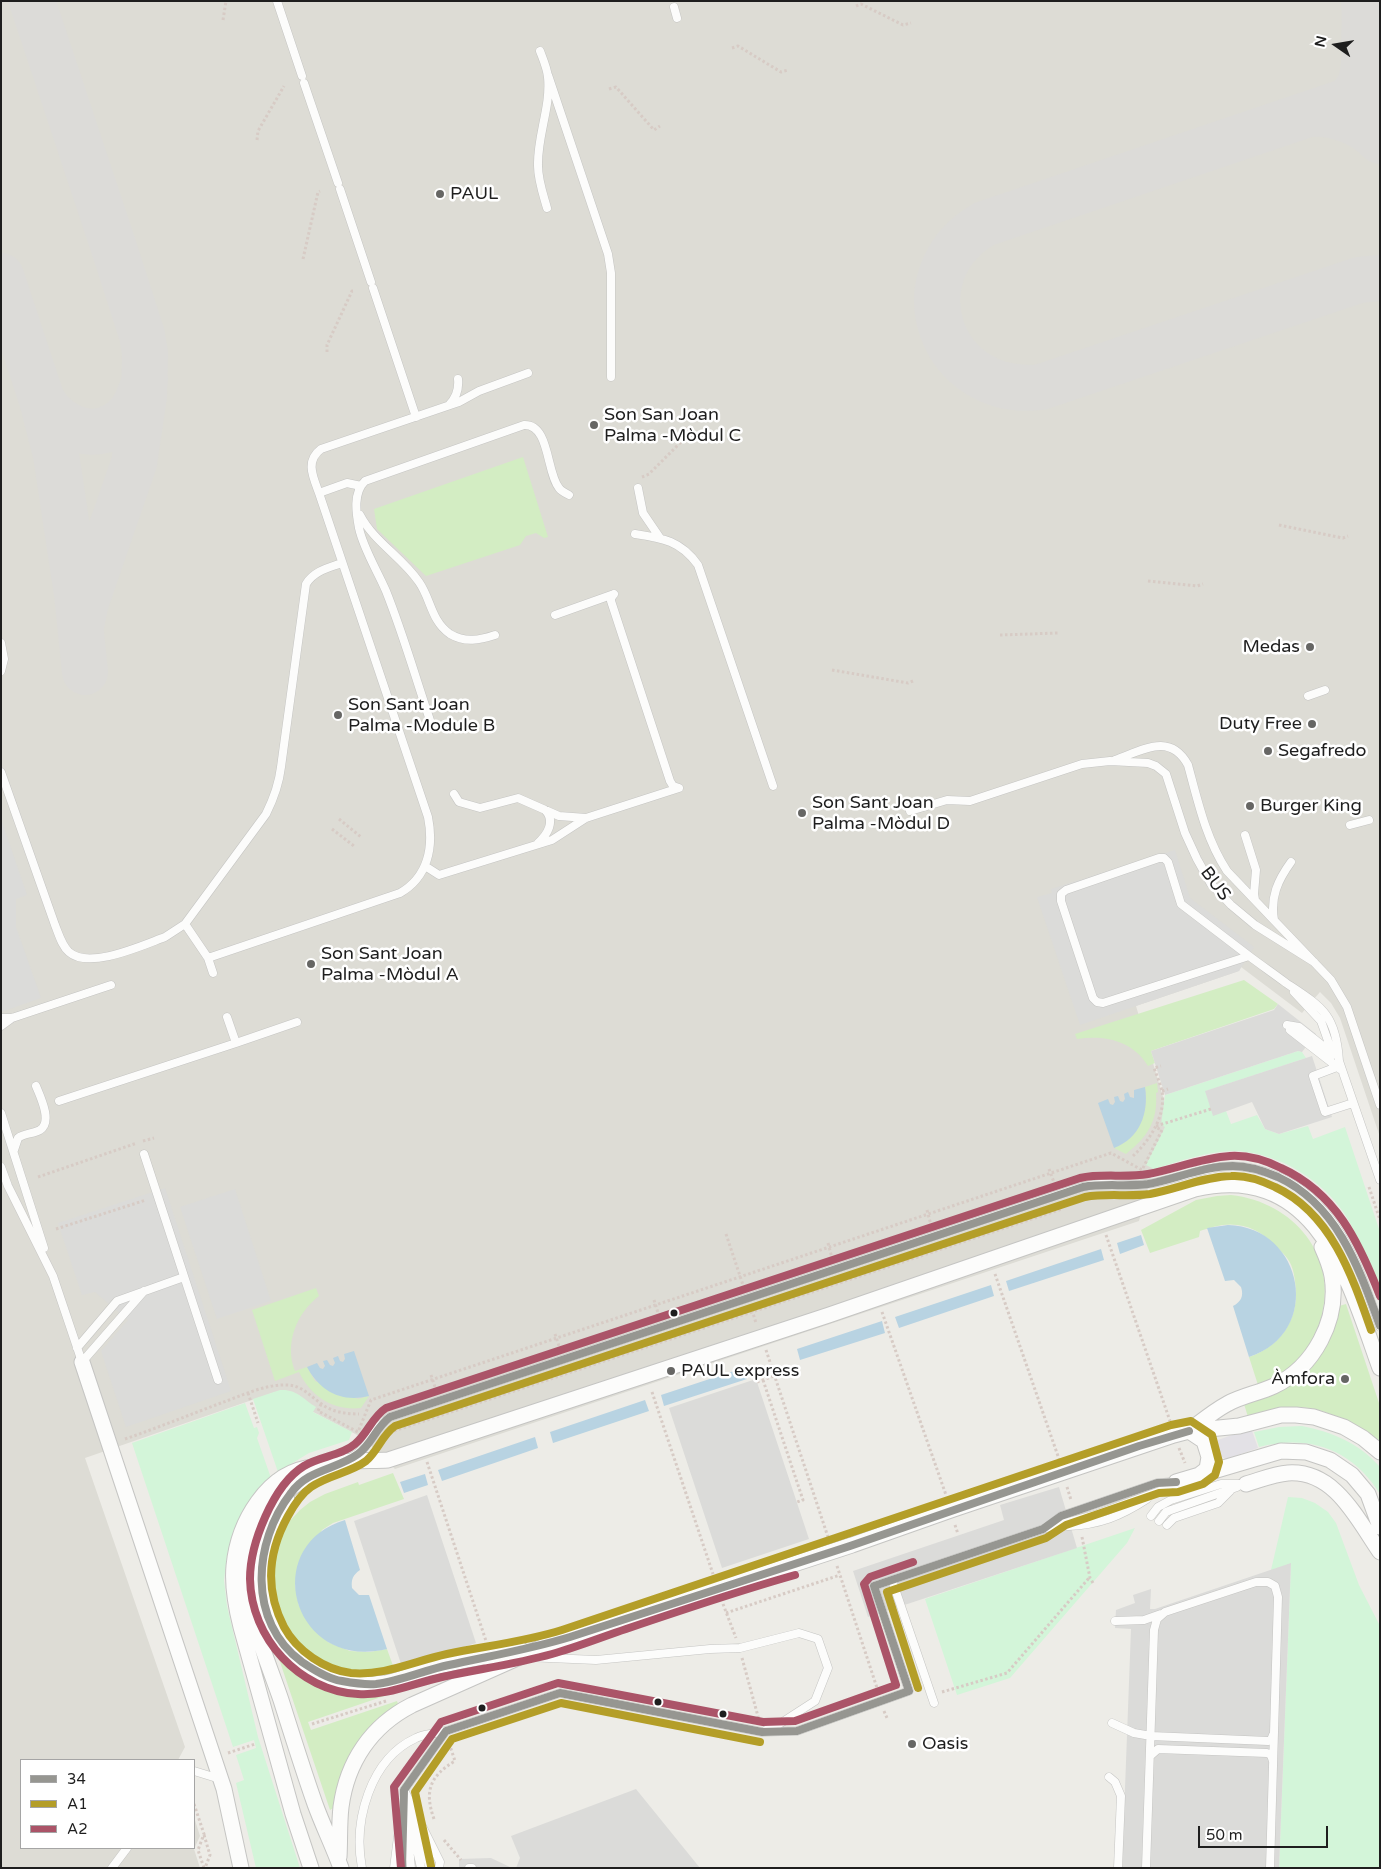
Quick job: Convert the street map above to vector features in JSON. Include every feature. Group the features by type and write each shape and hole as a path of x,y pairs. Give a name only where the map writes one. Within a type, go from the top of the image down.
{"street":[{"path":"311,1868 293,1814 241,1627 236,1603 234,1566 240,1537 250,1514 278,1480 299,1470 337,1464 388,1460 839,1312 1214,1184 1232,1184 1262,1189 1277,1195 1292,1204 1314,1227 1330,1246 1351,1286 1380,1368"},
{"path":"1182,1433 1228,1403 1260,1392 1288,1378 1303,1366 1314,1351 1328,1324 1333,1292 1329,1263 1314,1227"},
{"path":"79,1355 220,1779 237,1841 241,1868"},
{"path":"340,1866 341,1808 346,1782 356,1758 373,1733 398,1712 549,1644 833,1552 951,1510 1182,1433 1239,1426 1282,1415 1305,1416 1330,1421 1344,1427 1363,1438 1380,1452"},
{"path":"1182,1433 1204,1441 1209,1457 1207,1469 1198,1476"},
{"path":"1176,1482 1281,1451 1293,1450 1319,1455 1343,1467 1361,1484 1370,1499 1380,1528"},
{"path":"337,1464 308,1475 293,1485 266,1513 257,1530 251,1549 247,1584 257,1628 316,1805 340,1866"},
{"path":"1240,1486 1288,1473 1319,1479 1332,1487 1344,1500 1380,1552"},
{"path":"308,1475 294,1489 276,1518 262,1556 260,1574 261,1594 270,1623 276,1635 294,1655 316,1672 342,1682 370,1684 401,1679 493,1651 549,1644"}],"lane":[{"path":"277,1 416,417"},
{"path":"674,6 677,18"},
{"path":"540,51 608,254 611,273 611,377"},
{"path":"548,75 548,90 538,153 540,183 548,208"},
{"path":"208,958 400,893 409,888 418,878 425,866 430,850 431,834 428,818 311,472 311,465 316,453 321,449 460,402 479,391 528,373"},
{"path":"448,406 458,392 458,379"},
{"path":"433,729 386,592 361,534 357,509 357,493 360,486 365,481 524,425 530,425 535,426 541,434 559,488 569,495"},
{"path":"319,493 347,483 360,486"},
{"path":"638,488 643,513 660,538"},
{"path":"357,509 367,528 419,582 425,592 433,615 442,628 462,639 480,640 495,635"},
{"path":"635,534 660,538 682,547 698,565 773,786"},
{"path":"1,772 55,926 68,952 79,958 93,960 165,937 185,924 266,814 279,783 306,584 310,577 319,571 342,563"},
{"path":"425,866 439,875 552,840 586,818 679,788 673,786 670,781 611,601 614,594 555,615"},
{"path":"1,643 4,659 1,671"},
{"path":"1308,696 1325,690"},
{"path":"910,811 947,800 970,801 1082,764 1110,761 1155,745 1167,745 1176,750 1183,756 1188,765 1208,836 1217,856 1227,871 1331,980 1342,996 1380,1105"},
{"name":"BUS","path":"1110,761 1148,764 1162,770 1166,774 1185,833 1211,884 1231,906 1255,925 1314,962"},
{"path":"454,794 459,802 480,808 518,798 564,817 586,818"},
{"path":"537,844 545,837 550,824 548,813 543,809"},
{"path":"1350,825 1369,820"},
{"path":"1245,835 1256,870 1254,894 1256,901"},
{"path":"1249,956 1103,1003 1097,1002 1093,998 1061,901 1061,894 1066,890 1159,858 1164,858 1168,862 1181,904 1286,983 1313,1000 1326,1014 1338,1044 1336,1061"},
{"path":"1275,921 1272,907 1273,895 1284,871 1291,862"},
{"path":"185,924 208,958 213,973"},
{"path":"1,1026 12,1018 111,985"},
{"path":"227,1017 236,1043"},
{"path":"1,1018 12,1018"},
{"path":"59,1101 297,1022"},
{"path":"1336,1061 1289,1028 1299,1027 1336,1061 1380,1180"},
{"path":"1336,1061 1312,1076 1325,1112 1353,1103"},
{"path":"14,1152 18,1138 40,1130 45,1123 44,1111 36,1086"},
{"path":"1,1113 79,1355"},
{"path":"144,1154 218,1380"},
{"path":"1,1167 8,1186 53,1276"},
{"path":"337,1464 358,1454 365,1448 376,1429 383,1421 390,1417 1072,1190 1094,1184 1146,1184 1210,1168 1247,1167 1279,1177 1304,1191 1321,1206 1335,1224 1364,1279 1380,1327"},
{"path":"79,1355 117,1301 184,1277"},
{"path":"79,1355 144,1291"},
{"path":"1043,1529 1061,1516 1158,1483 1176,1482"},
{"path":"1058,1526 1091,1525 1127,1513 1176,1482"},
{"path":"1151,1516 1158,1507 1171,1500 1220,1484 1240,1486"},
{"path":"1159,1521 1166,1512 1240,1486"},
{"path":"1167,1525 1174,1518 1218,1503 1240,1486"},
{"path":"362,1868 360,1825 369,1788 389,1757 416,1738 446,1731 560,1693 762,1732 797,1731 910,1691 874,1586 1043,1529 1097,1514 1160,1491"},
{"path":"892,1580 933,1699"},
{"path":"1115,1620 1144,1620 1256,1582 1268,1582 1275,1586 1278,1597 1270,1868"},
{"path":"1146,1868 1154,1630 1157,1619 1165,1612"},
{"path":"493,1651 521,1657 596,1660 740,1648 799,1633 818,1639 828,1668 815,1701 781,1723 762,1732"},
{"path":"1112,1723 1134,1733 1151,1736 1268,1741 1271,1740 1274,1733"},
{"path":"394,1868 404,1790 446,1731"},
{"path":"1150,1756 1152,1752 1158,1749 1258,1753 1269,1754 1273,1761"},
{"path":"195,1771 220,1779"},
{"path":"1109,1777 1115,1782 1121,1796 1118,1868"},
{"path":"402,1868 404,1790"},
{"path":"404,1790 411,1868"},
{"path":"404,1790 421,1868"},
{"path":"404,1790 430,1868"},
{"path":"404,1790 440,1862 439,1868"},
{"path":"112,1868 126,1849"}],"path":[{"path":"223,20 226,1"},
{"path":"856,6 861,4 903,25 911,23"},
{"path":"732,48 738,46 781,72 788,70"},
{"path":"257,140 258,131 284,86"},
{"path":"609,89 616,87 654,130 660,126"},
{"path":"303,259 318,192 320,192"},
{"path":"327,352 327,345 353,291"},
{"path":"641,477 649,474 688,434 685,427"},
{"path":"1279,525 1343,538 1348,536"},
{"path":"1148,581 1198,586 1203,584"},
{"path":"1000,635 1058,633"},
{"path":"832,670 908,683 914,681"},
{"path":"339,819 361,837"},
{"path":"332,829 354,846"},
{"path":"1133,1156 1156,1127 1161,1111 1162,1091 1154,1068 1161,1066"},
{"path":"1162,1091 1168,1090"},
{"path":"1156,1127 1211,1109"},
{"path":"321,1404 318,1411 358,1432 371,1400 1111,1153 1142,1170 1162,1130 1156,1127"},
{"path":"38,1177 154,1138"},
{"path":"56,1229 146,1200"},
{"path":"394,1432 1062,1209"},
{"path":"726,1234 747,1295"},
{"path":"1105,1234 1182,1433"},
{"path":"994,1273 1063,1472 1074,1512"},
{"path":"750,1304 759,1331"},
{"path":"881,1309 958,1534"},
{"path":"765,1349 887,1718"},
{"path":"757,1382 774,1376"},
{"path":"763,1380 803,1500 796,1502"},
{"path":"123,1440 248,1393 288,1384 305,1391 321,1404 342,1413 359,1414"},
{"path":"652,1392 726,1613 740,1648 762,1732"},
{"path":"248,1393 258,1423"},
{"path":"426,1462 493,1651"},
{"path":"1078,1526 1090,1578 1093,1583"},
{"path":"726,1613 840,1575"},
{"path":"933,1699 1007,1674 1090,1578"},
{"path":"884,1711 891,1709"},
{"path":"227,1753 255,1744"},
{"path":"195,1807 210,1855 204,1868"},
{"path":"204,1834 198,1850 204,1868"}],"shaded area":[{"path":"1,1 1380,1 1380,1137 1340,1018 1331,1003 1320,992 1302,1013 1241,967 1239,971 1136,1006 1180,1154 1155,1162 1139,1221 395,1469 363,1438 275,1392 85,1458 185,1747 179,1759 20,1759 20,1849 194,1849 200,1868 1,1868"},
{"path":"1,819 27,895 16,899 16,927 41,998 1,1012"},
{"path":"1175,850 1190,898 1254,947 1239,971 1080,1025 1037,897 1052,893 1051,889"},
{"path":"1278,1004 1316,1034 1302,1052 1298,1051 1165,1095 1151,1051 1274,1010"},
{"path":"1312,1056 1332,1117 1279,1134 1265,1129 1252,1102 1213,1116 1205,1091"},
{"path":"165,1188 231,1391 126,1427 101,1351 128,1320 95,1292 82,1295 58,1223"},
{"path":"235,1189 271,1301 217,1319 180,1207"},
{"path":"756,1379 809,1539 722,1568 669,1408"},
{"path":"1251,1428 1258,1448 1226,1459 1217,1455 1214,1446 1218,1440"},
{"path":"1059,1487 1077,1548 868,1617 853,1571 1004,1520 1000,1505"},
{"path":"427,1495 476,1643 402,1667 354,1521"},
{"path":"1291,1563 1279,1868 1122,1868 1131,1629 1115,1628 1116,1610 1135,1603 1133,1595 1151,1589 1150,1609 1155,1609"},
{"path":"636,1789 700,1868 516,1868 520,1858 511,1836"},
{"path":"195,1820 200,1836 195,1847"},
{"path":"491,1858 512,1868 459,1868 459,1859"}],"green space":[{"path":"523,457 548,537 544,538 536,533 526,536 520,545 426,576 377,529 374,509"},
{"path":"1244,980 1278,1004 1274,1009 1151,1051 1155,1063 1148,1066 1134,1050 1117,1041 1097,1038 1077,1039 1075,1034"},
{"path":"1298,1051 1302,1052 1306,1058 1206,1091 1213,1115 1226,1111 1231,1124 1257,1115 1265,1129 1279,1134 1308,1126 1313,1139 1345,1127 1380,1232 1380,1303 1362,1251 1349,1221 1328,1194 1300,1171 1267,1156 1232,1151 1202,1155 1154,1169 1146,1165 1165,1127 1161,1125 1165,1095"},
{"path":"1157,1083 1158,1092 1156,1093 1155,1112 1150,1128 1126,1154 1114,1148 1123,1144 1136,1131 1144,1115 1145,1087"},
{"path":"1231,1195 1254,1200 1274,1208 1292,1221 1306,1236 1317,1254 1323,1274 1325,1296 1321,1319 1311,1343 1302,1356 1287,1369 1258,1385 1249,1357 1260,1353 1277,1340 1284,1332 1293,1313 1296,1291 1293,1269 1287,1258 1263,1235 1243,1226 1228,1225 1209,1228 1200,1231 1199,1237 1150,1253 1141,1230 1196,1200"},
{"path":"316,1288 319,1296 304,1311 292,1339 291,1350 295,1371 307,1367 315,1381 358,1399 369,1396 361,1408 342,1407 324,1400 310,1389 299,1372 275,1381 252,1310"},
{"path":"1346,1304 1380,1406 1380,1444 1340,1418 1319,1410 1295,1407 1248,1417 1244,1404 1281,1390 1296,1382 1308,1371 1327,1344 1339,1306"},
{"path":"280,1390 291,1391 300,1395 316,1407 313,1412 352,1432 349,1440 309,1453 278,1472 253,1399"},
{"path":"245,1403 254,1428 257,1427 259,1433 257,1438 271,1478 244,1510 233,1533 227,1555 224,1580 227,1606 258,1737 300,1868 256,1868 236,1783 244,1780 236,1755 256,1748 254,1740 233,1747 132,1443"},
{"path":"1302,1426 1334,1435 1363,1451 1380,1467 1380,1494 1369,1479 1343,1456 1312,1444 1277,1443 1259,1447 1254,1432 1279,1427"},
{"path":"393,1473 404,1499 333,1523 322,1530 295,1585 299,1606 328,1642 350,1651 369,1652 387,1649 396,1674 382,1678 334,1675 294,1649 271,1608 269,1572 272,1554 286,1525 310,1502 325,1494 358,1482 359,1485"},
{"path":"1288,1497 1302,1498 1315,1503 1328,1512 1336,1523 1359,1585 1380,1626 1380,1868 1279,1868 1291,1564 1271,1570"},
{"path":"1135,1528 1127,1543 1010,1678 957,1695 925,1599"},
{"path":"282,1657 309,1678 322,1686 336,1691 365,1695 399,1691 308,1722 311,1730 397,1701 398,1704 372,1725 354,1748 342,1774 335,1807 330,1810 279,1659"}],"water":[{"path":"1145,1087 1146,1106 1141,1124 1130,1138 1114,1148 1098,1103 1108,1099 1110,1104 1113,1105 1115,1102 1114,1097 1118,1096 1120,1101 1123,1102 1125,1099 1124,1094 1128,1092 1130,1097 1134,1098 1134,1090"},
{"path":"1228,1225 1254,1230 1274,1243 1288,1261 1295,1283 1295,1305 1288,1327 1273,1345 1249,1357 1233,1306 1241,1298 1241,1287 1234,1280 1225,1281 1207,1228"},
{"path":"1141,1235 1144,1245 1120,1254 1117,1243"},
{"path":"1101,1249 1104,1260 1009,1291 1006,1281"},
{"path":"991,1285 994,1296 899,1328 895,1317"},
{"path":"882,1321 885,1333 800,1360 797,1349"},
{"path":"354,1351 369,1396 349,1398 332,1393 318,1383 307,1367 317,1363 323,1369 325,1366 323,1361 327,1360 333,1366 335,1363 333,1358 338,1356 340,1361 343,1362 345,1359 344,1354"},
{"path":"743,1368 747,1379 664,1406 661,1395"},
{"path":"645,1400 649,1411 553,1443 550,1432"},
{"path":"535,1437 538,1448 442,1481 438,1470"},
{"path":"425,1474 428,1485 404,1493 400,1482"},
{"path":"345,1520 360,1570 353,1578 352,1588 359,1595 369,1595 387,1649 355,1651 329,1642 309,1625 298,1603 295,1578 302,1554 318,1534"}],"taxiway":[{"path":"32,1 142,335 145,353 144,396 134,463 86,602 81,627"},
{"path":"1364,1 1365,57 1375,91"},
{"path":"1364,61 1360,83 1347,101 984,224 957,246 942,273 937,301 942,329 956,354 977,374 1006,386 1041,387 1359,280 1380,278"},
{"path":"1309,114 1328,115 1347,120 1365,128 1380,141"},
{"path":"1,276 42,400 56,455 77,594 85,672"},
{"path":"42,400 59,420 70,426 94,432 106,430 128,415 138,398 145,380"}],"transit line":[{"name":"A2","path":"795,1575 710,1601 552,1654 442,1677 390,1691 369,1694 336,1691 316,1683 298,1672 282,1658 269,1641 259,1621 253,1601 250,1579 254,1549 259,1533 265,1516 282,1487 304,1466 343,1451 355,1444 377,1416 386,1408 1080,1178 1148,1174 1209,1159 1230,1156 1249,1157 1269,1163 1300,1178 1331,1205 1354,1238 1380,1296"},
{"name":"34","path":"1189,1431 1139,1446 850,1546 570,1637 525,1649 440,1667 385,1683 363,1684 337,1680 321,1674 302,1662 284,1645 272,1626 264,1604 262,1581 263,1557 269,1534 278,1513 291,1493 298,1485 314,1474 358,1454 390,1417 1083,1187 1148,1184 1201,1170 1233,1166 1256,1169 1278,1177 1299,1189 1331,1221 1344,1240 1364,1282 1380,1326"},
{"name":"A1","path":"918,1688 887,1592 1046,1538 1066,1525 1159,1493 1178,1492 1203,1484 1215,1475 1219,1462 1212,1435 1191,1421 1171,1425 562,1630 519,1641 447,1654 376,1672 351,1673 331,1668 313,1658 296,1644 284,1627 274,1599 271,1571 276,1543 288,1516 304,1493 318,1483 366,1461 395,1426 1085,1197 1150,1194 1200,1181 1231,1176 1248,1177 1270,1184 1294,1198 1325,1229 1347,1267 1371,1330"},
{"name":"34","path":"402,1868 404,1790 446,1731 560,1693 762,1732 797,1731 909,1691 874,1586 1043,1529 1061,1516 1157,1483 1176,1482"},
{"name":"A2","path":"401,1868 394,1787 441,1722 558,1683 763,1722 795,1721 896,1685 864,1584 870,1577 913,1562"},
{"name":"A1","path":"431,1866 415,1792 452,1739 561,1703 760,1742"}],"place":[{"name":"PAUL","path":"440,194"},
{"name":"Son San Joan Palma -Mòdul C","path":"594,425"},
{"name":"Medas","path":"1310,647"},
{"name":"Son Sant Joan Palma -Module B","path":"338,715"},
{"name":"Duty Free","path":"1312,724"},
{"name":"Segafredo","path":"1268,751"},
{"name":"Burger King","path":"1250,806"},
{"name":"Son Sant Joan Palma -Mòdul D","path":"802,813"},
{"name":"Son Sant Joan Palma -Mòdul A","path":"311,964"},
{"name":"PAUL express","path":"671,1371"},
{"name":"Àmfora","path":"1345,1379"},
{"name":"Oasis","path":"912,1744"}]}
